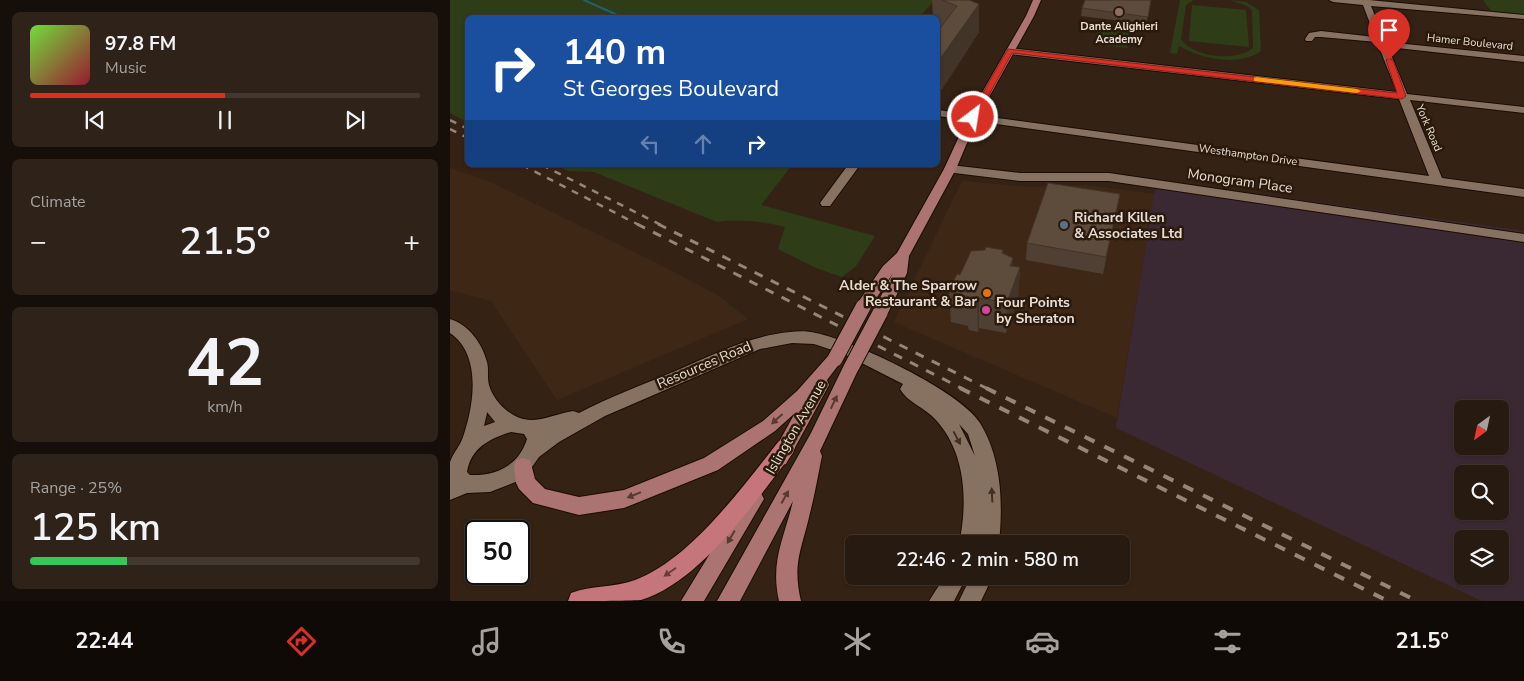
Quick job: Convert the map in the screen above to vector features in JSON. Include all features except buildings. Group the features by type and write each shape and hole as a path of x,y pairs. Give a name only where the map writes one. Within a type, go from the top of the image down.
{"highway":[{"path":"578,601 617,597 640,590 670,573 707,540 786,447"}],"main road":[{"name":"Islington Avenue","path":"728,601 817,439 863,307 888,269 902,256 950,169 973,117 1037,0"},
{"name":"Islington Avenue","path":"692,601 786,447 843,363 880,313 900,273 902,256"},
{"path":"528,459 526,483 540,497 579,506 624,499 711,464 769,426 843,363"},
{"path":"790,601 786,584 787,556 800,515 817,439"}],"street":[{"path":"1333,0 1524,17"},
{"name":"York Road","path":"1365,2 1383,42 1402,96 1438,181"},
{"name":"Hamer Boulevard","path":"1309,39 1312,35 1321,34 1524,59"},
{"path":"1010,51 1524,110"},
{"name":"Westhampton Drive","path":"940,113 1524,193"},
{"path":"826,203 853,167"},
{"name":"Monogram Place","path":"950,169 1020,177 1108,177 1524,238"},
{"path":"450,326 460,330 476,354 482,388 478,419 470,444"},
{"name":"Resources Road","path":"458,488 484,486 505,478 553,436 599,411 757,343 782,338 814,338 870,359 940,398 970,423 989,469 992,519 990,535"},
{"name":"Resources Road","path":"870,359 945,417 960,441 972,478 974,500 971,535"},
{"path":"482,388 495,411 511,424 529,428 536,438 528,459"},
{"name":"Resources Road","path":"529,428 555,424 599,411"},
{"path":"458,488 454,464 470,444 489,431 511,424"},
{"path":"940,601 952,585"},
{"path":"970,601 978,585"}],"shaded area":[{"path":"450,168 488,181 655,262 719,296 748,319 557,400 491,301 450,290"},
{"path":"1160,180 1524,231 1524,601 1482,601 1116,428 1154,194"},
{"path":"962,181 1029,187 1085,185 1154,194 1117,418 894,322"}],"green space":[{"path":"450,0 934,0 922,15 465,15 465,121 450,113"},
{"path":"1180,0 1194,0 1186,5 1181,39 1187,45 1205,54 1216,56 1236,55 1253,48 1252,10 1247,6 1230,0 1246,2 1259,10 1261,51 1242,59 1231,60 1209,58 1179,46 1177,54 1170,53"},
{"path":"1483,0 1524,0 1524,16 1493,13"},
{"path":"1192,5 1246,10 1249,47 1189,41"},
{"path":"1098,29 1130,32 1127,48 1093,44"},
{"path":"560,167 790,167 761,205 875,236 856,266 842,277 816,268 778,249 785,227 751,221 717,222 594,172 568,171"}],"waterway":[{"path":"584,0 617,15"}],"railway":[{"path":"450,120 465,128"},
{"path":"450,129 465,136"},
{"path":"526,167 639,225"},
{"path":"546,167 661,225"},
{"path":"637,224 963,389"},
{"path":"658,224 986,388"},
{"path":"960,388 1388,601"},
{"path":"986,388 1417,601"}],"slow traffic":[{"path":"1256,79 1357,91"}],"place":[{"name":"Dante Alighieri Academy","path":"1119,12"},
{"name":"Richard Killen & Associates Ltd","path":"1064,225"},
{"name":"Alder & The Sparrow Restaurant & Bar","path":"987,293"},
{"name":"Four Points by Sheraton","path":"986,310"}],"route":[{"path":"973,117 1010,51 1402,96 1389,60"}]}
